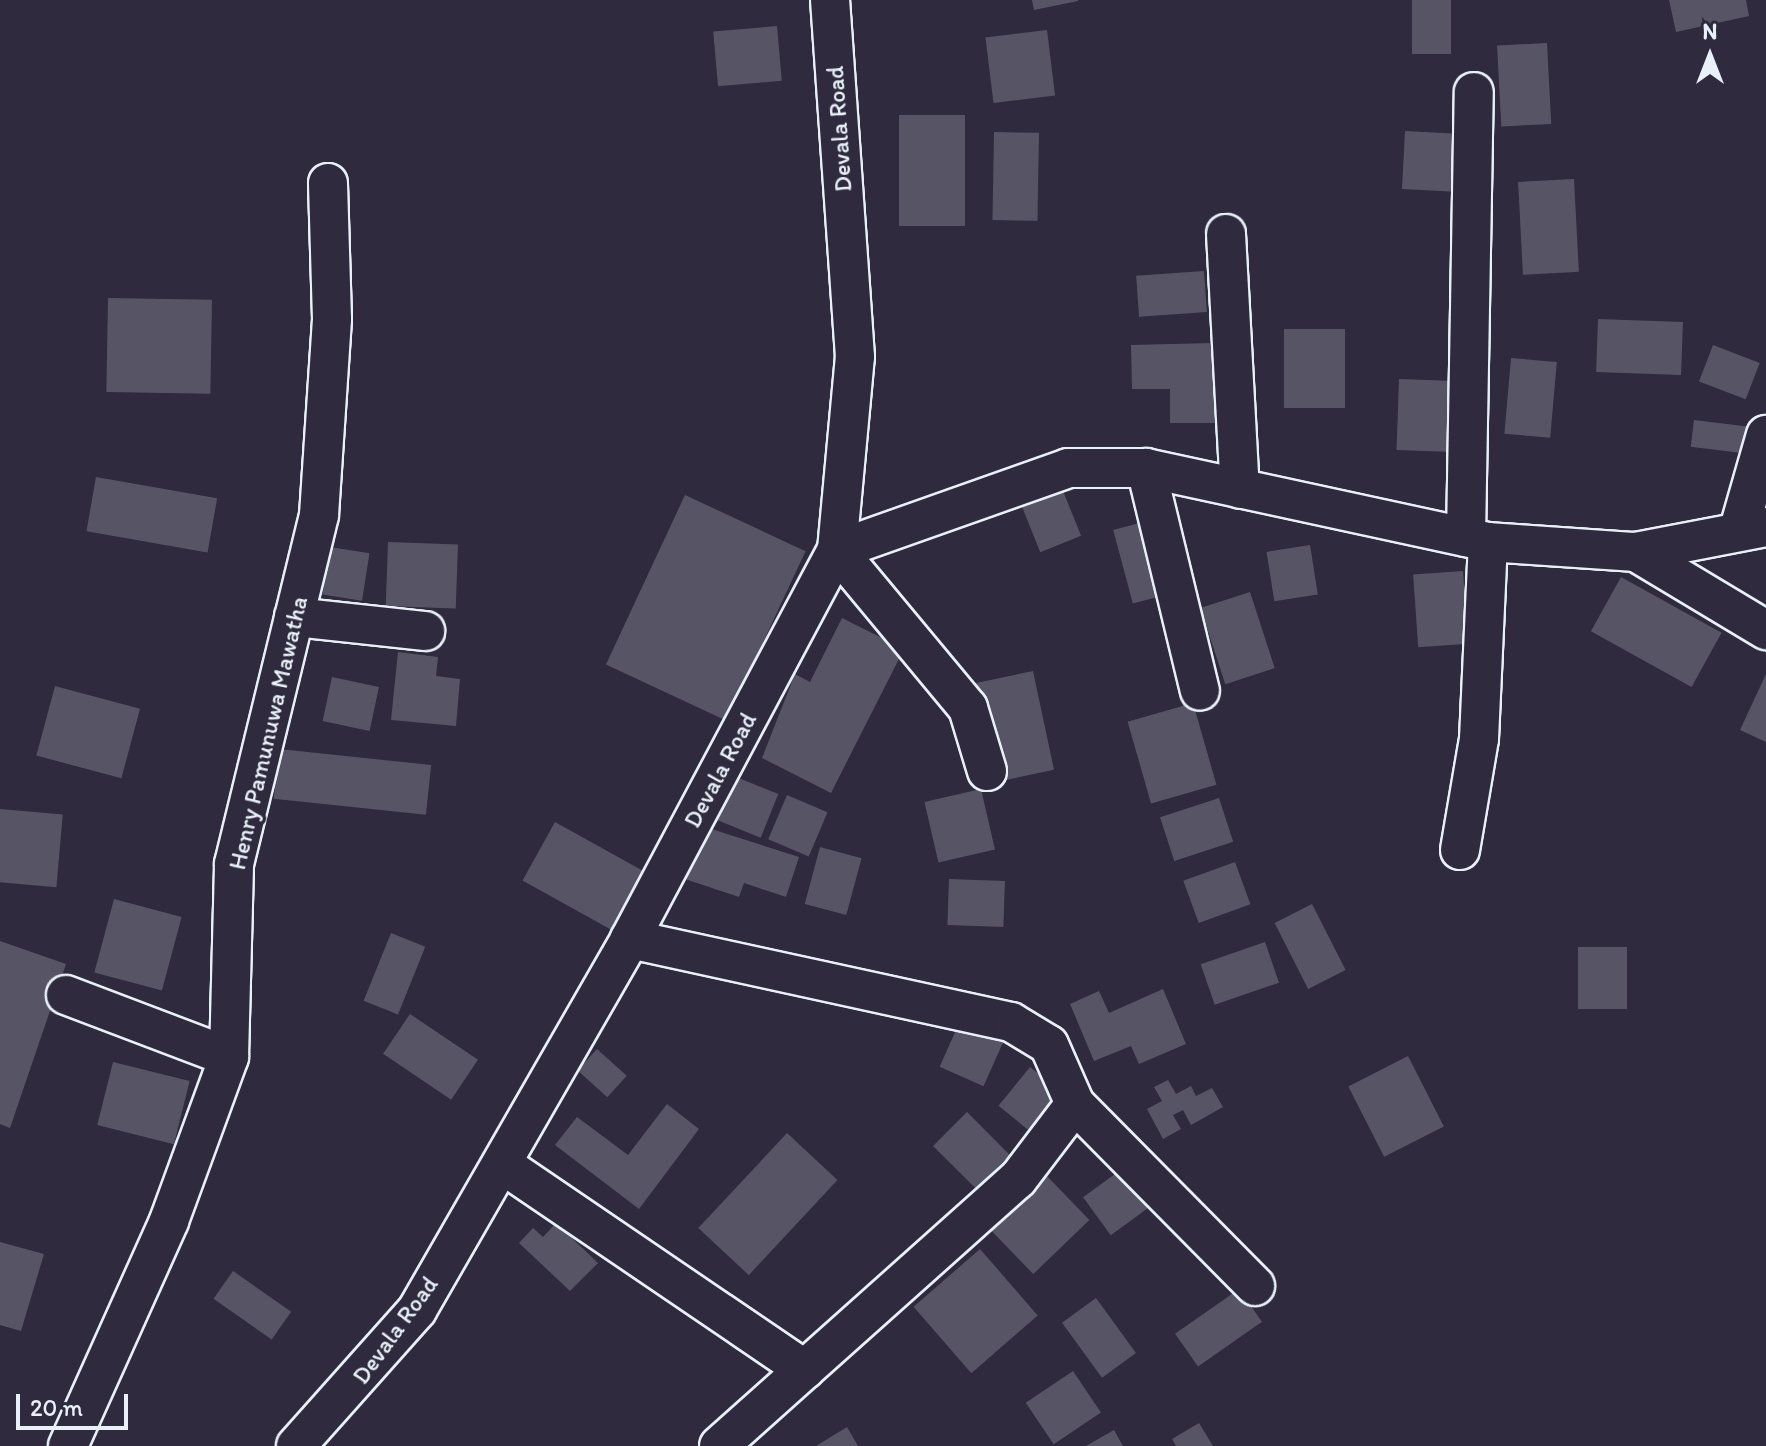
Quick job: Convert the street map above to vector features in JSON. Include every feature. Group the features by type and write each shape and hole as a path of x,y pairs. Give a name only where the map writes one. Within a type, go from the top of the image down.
{"street":[{"name":"Devala Road","path":"296,1446 417,1310 630,939 837,550 855,357 830,0"},
{"path":"1460,850 1479,739 1474,92"},
{"name":"Henry Pamunuwa Mawatha","path":"68,1446 169,1221 229,1057 234,864 319,515 332,319 328,183"},
{"path":"1226,234 1240,489"},
{"path":"987,771 968,708 837,550 1068,468 1146,468 1477,540 1636,552 1752,528 1766,435"},
{"path":"1146,468 1200,691"},
{"path":"1636,552 1766,630"},
{"path":"294,617 425,631"},
{"path":"630,939 1011,1022 1049,1045 1075,1104 1255,1286"},
{"path":"66,995 229,1057"},
{"path":"719,1446 1018,1179 1075,1104"},
{"path":"502,1164 805,1370"}],"building":[{"path":"1032,0 1078,0 1078,1 1034,10"},
{"path":"1412,0 1451,0 1451,54 1412,54"},
{"path":"1669,0 1746,0 1749,16 1676,32"},
{"path":"777,26 782,81 718,86 713,32"},
{"path":"1047,30 1055,96 994,103 985,38"},
{"path":"1547,43 1551,124 1501,127 1497,46"},
{"path":"899,115 965,115 965,226 899,226"},
{"path":"1405,131 1457,134 1454,192 1402,189"},
{"path":"994,132 1039,133 1037,221 992,220"},
{"path":"1574,179 1579,272 1523,275 1518,182"},
{"path":"1204,271 1207,312 1139,317 1136,276"},
{"path":"108,298 212,300 210,394 106,392"},
{"path":"1598,319 1683,322 1681,375 1596,372"},
{"path":"1284,329 1345,329 1345,408 1284,408"},
{"path":"1214,343 1216,423 1170,423 1170,389 1132,389 1131,345"},
{"path":"1713,345 1760,363 1746,399 1699,381"},
{"path":"1511,358 1557,362 1550,438 1504,434"},
{"path":"1399,379 1469,381 1466,452 1397,450"},
{"path":"1694,420 1756,428 1752,454 1691,447"},
{"path":"96,477 217,498 208,553 86,531"},
{"path":"1059,481 1081,536 1040,552 1018,497"},
{"path":"685,495 806,551 727,721 606,664"},
{"path":"1147,521 1167,594 1133,603 1113,530"},
{"path":"388,542 458,544 456,608 386,606"},
{"path":"1310,545 1318,594 1274,601 1267,552"},
{"path":"330,547 370,553 362,601 322,594"},
{"path":"1463,571 1468,644 1418,647 1413,574"},
{"path":"1621,577 1722,633 1692,687 1591,631"},
{"path":"1250,592 1275,668 1225,684 1201,608"},
{"path":"842,618 904,649 831,793 762,758 795,674 810,682"},
{"path":"398,652 438,657 436,676 460,679 456,726 391,720"},
{"path":"1033,671 1054,770 997,782 976,683"},
{"path":"1766,674 1766,742 1740,730"},
{"path":"332,677 379,687 370,731 323,721"},
{"path":"55,686 140,709 121,778 36,756"},
{"path":"1193,703 1216,785 1151,803 1128,722"},
{"path":"279,749 431,765 426,815 274,799"},
{"path":"731,775 778,794 761,838 713,819"},
{"path":"981,789 995,849 938,862 924,802"},
{"path":"787,795 828,812 809,856 768,839"},
{"path":"1219,798 1233,842 1174,861 1160,817"},
{"path":"0,809 63,814 56,887 0,882"},
{"path":"555,822 644,871 612,930 523,881"},
{"path":"702,826 799,857 786,897 744,883 739,897 685,879"},
{"path":"820,847 862,858 846,915 805,904"},
{"path":"1235,862 1250,904 1199,923 1183,881"},
{"path":"949,879 1005,881 1003,927 947,925"},
{"path":"114,899 182,917 162,991 94,972"},
{"path":"1312,904 1346,970 1308,989 1275,923"},
{"path":"391,933 425,947 398,1015 364,1001"},
{"path":"0,941 66,964 10,1128 0,1124"},
{"path":"1265,942 1279,983 1215,1005 1201,964"},
{"path":"1578,947 1627,947 1627,1009 1578,1009"},
{"path":"1163,989 1186,1044 1139,1064 1131,1046 1094,1061 1070,1004 1099,991 1109,1013"},
{"path":"410,1014 478,1060 451,1100 383,1054"},
{"path":"960,1021 1004,1041 984,1086 940,1067"},
{"path":"597,1049 627,1076 607,1097 578,1071"},
{"path":"1408,1056 1444,1126 1384,1157 1348,1086"},
{"path":"113,1062 190,1081 174,1144 97,1125"},
{"path":"1030,1067 1063,1094 1032,1133 999,1106"},
{"path":"1168,1080 1176,1094 1191,1086 1196,1096 1212,1088 1223,1107 1191,1125 1183,1110 1173,1115 1181,1129 1163,1139 1147,1109 1162,1101 1154,1087"},
{"path":"667,1104 699,1129 639,1209 555,1145 577,1117 628,1155"},
{"path":"967,1112 1010,1155 976,1189 933,1146"},
{"path":"787,1133 837,1180 749,1275 698,1228"},
{"path":"1126,1166 1154,1204 1111,1235 1083,1197"},
{"path":"1047,1176 1089,1220 1033,1274 991,1230"},
{"path":"556,1223 598,1263 570,1291 519,1243 533,1228 543,1237"},
{"path":"0,1242 44,1254 21,1331 0,1325"},
{"path":"980,1249 1038,1315 971,1373 914,1307"},
{"path":"233,1271 291,1312 272,1340 213,1299"},
{"path":"1239,1289 1262,1322 1198,1367 1175,1334"},
{"path":"1096,1298 1136,1353 1102,1378 1062,1323"},
{"path":"1073,1371 1101,1412 1054,1444 1026,1403"},
{"path":"1199,1423 1213,1446 1176,1446 1172,1439"},
{"path":"847,1427 858,1446 816,1446"},
{"path":"1114,1430 1123,1446 1086,1446"}]}
